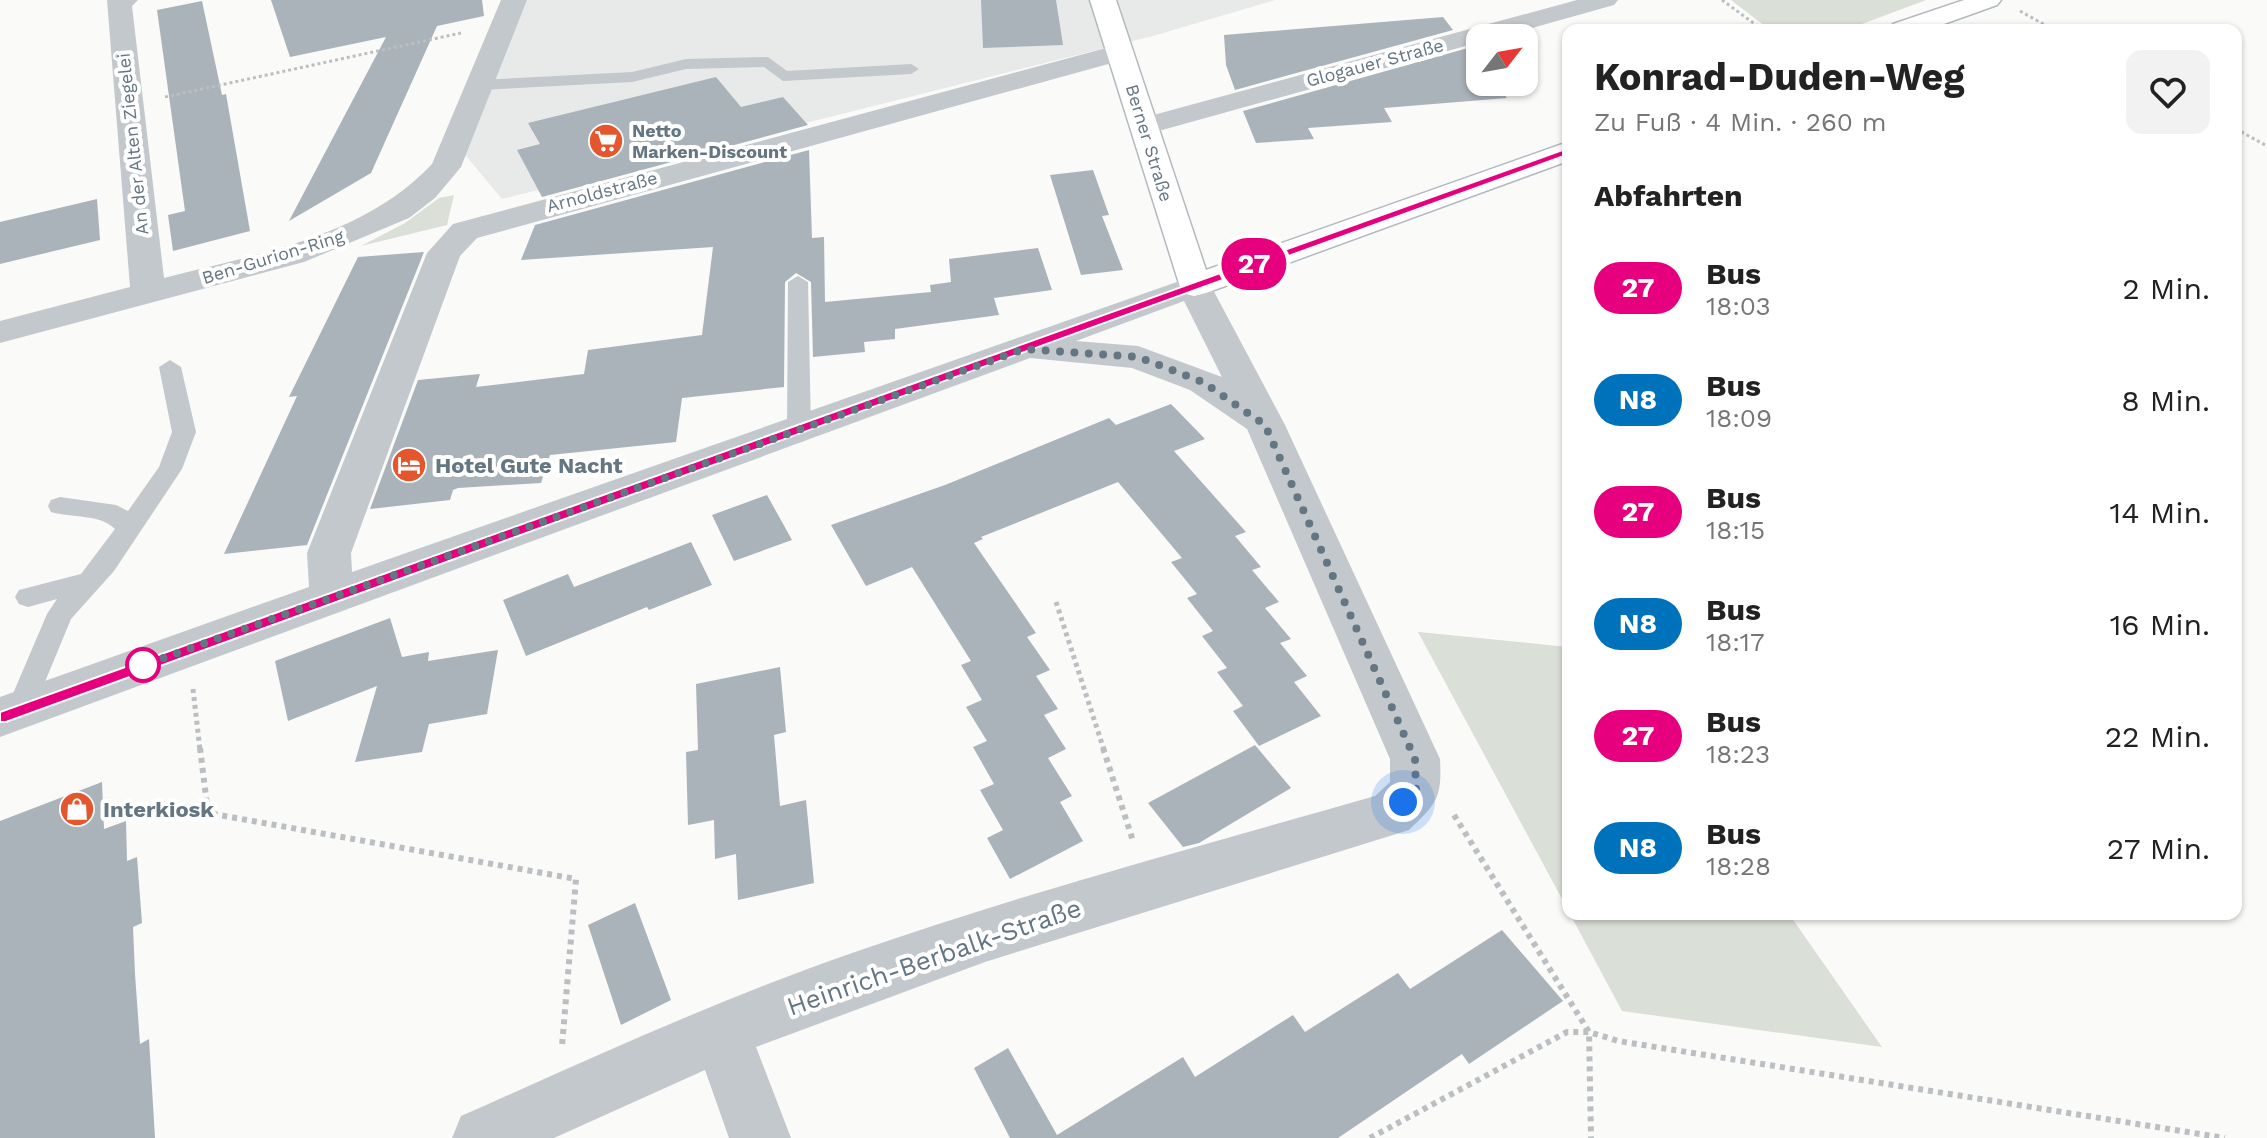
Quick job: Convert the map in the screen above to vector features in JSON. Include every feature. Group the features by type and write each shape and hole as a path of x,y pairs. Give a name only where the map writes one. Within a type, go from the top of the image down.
{"street":[{"name":"An der Alten Ziegelei","path":"125,0 119,1 148,293"},
{"name":"Ben-Gurion-Ring","path":"0,332 305,250 398,211 424,191 446,167 514,0"},
{"name":"Berner Straße","path":"1103,0 1194,286"},
{"name":"Glogauer Straße","path":"1145,126 1605,0"},
{"path":"1919,24 1988,0"},
{"name":"Arnoldstraße","path":"332,596 329,553 444,253 465,231 499,219 1121,52"},
{"path":"10,714 1562,153"},
{"path":"1194,286 1265,425 1415,759 1416,790"},
{"path":"1024,349 1138,357 1203,382 1265,425"},
{"name":"Heinrich-Berbalk-Straße","path":"483,1138 721,1032 964,941 1391,814 1416,790"},
{"path":"721,1032 760,1138"}],"lane":[{"path":"480,85 632,77 686,64 768,62 783,76 911,69"},
{"path":"798,282 799,431"},
{"path":"10,714 60,614 90,581 170,469 184,432 170,367"},
{"path":"60,506 116,514 129,528"},
{"path":"28,597 90,581"}],"path":[{"path":"1722,0 1755,24"},
{"path":"2013,7 2043,24"},
{"path":"129,105 469,31 463,45"},
{"path":"2242,132 2267,146"},
{"path":"1056,602 1148,887"},
{"path":"188,648 208,813 576,879 557,1105"},
{"path":"1416,790 1457,817 1589,1032 1591,1138"},
{"path":"1370,1138 1567,1032 1589,1032 1618,1041 2225,1138"}],"shaded area":[{"path":"514,0 1275,0 1153,36 502,199 456,144"},
{"path":"1731,0 1926,0 1862,24 1762,24"},
{"path":"454,195 447,225 361,246 405,223 439,198"},
{"path":"1418,632 1562,646 1562,899"},
{"path":"1573,920 1793,920 1882,1047 1622,1011"}],"building":[{"path":"271,0 482,0 484,16 437,26 371,173 289,221 386,37 290,57"},
{"path":"981,0 1056,0 1063,45 983,48"},
{"path":"202,1 222,95 226,94 250,231 173,251 168,215 185,211 157,10"},
{"path":"1443,17 1453,30 1235,90 1226,65 1224,35"},
{"path":"1466,49 1466,96 1507,98 1384,108 1392,122 1308,128 1314,139 1256,143 1243,111"},
{"path":"716,77 741,107 783,97 808,125 542,197 517,150 540,144 528,123"},
{"path":"809,150 812,238 824,237 825,302 931,292 930,285 951,282 949,259 1038,248 1052,290 994,298 999,315 895,329 895,339 864,342 865,352 813,357 811,282 796,273 785,282 784,387 682,398 676,442 550,455 541,483 458,488 453,490 450,500 370,509 418,380 480,374 476,387 584,374 588,350 702,335 713,247 521,260 535,225"},
{"path":"1093,170 1109,215 1102,216 1123,270 1081,275 1050,175"},
{"path":"97,199 100,240 0,264 0,222"},
{"path":"424,252 307,545 224,554 297,396 289,397 358,257"},
{"path":"1171,404 1205,439 1174,451 1246,532 1235,536 1261,567 1252,570 1279,602 1265,608 1291,639 1280,643 1307,676 1294,682 1321,716 1259,746 1233,711 1243,706 1217,672 1227,668 1202,636 1213,631 1187,598 1197,594 1171,562 1182,558 1118,482 981,537 983,539 974,543 1036,633 1027,637 1050,670 1036,676 1058,709 1044,715 1066,749 1048,758 1072,796 1060,802 1083,841 1010,879 987,838 1003,830 980,790 994,784 973,747 987,741 966,707 982,700 961,665 971,661 912,567 866,586 831,525 945,485 1109,418 1116,425"},
{"path":"767,495 792,540 734,561 712,515"},
{"path":"691,542 712,585 649,610 647,607 526,656 503,600 568,574 574,587"},
{"path":"390,618 402,657 429,652 428,661 498,650 487,714 429,724 422,752 355,762 377,686 288,721 275,661"},
{"path":"780,667 786,732 774,735 780,806 806,800 814,883 738,900 736,854 715,859 714,820 688,825 686,752 698,750 696,684"},
{"path":"1255,745 1291,788 1199,843 1183,847 1148,803"},
{"path":"102,782 104,829 126,821 127,861 137,857 142,923 133,927 135,974 140,1044 149,1039 155,1138 0,1138 0,821"},
{"path":"635,903 671,1000 621,1025 588,925"},
{"path":"1502,930 1563,1001 1469,1064 1462,1054 1338,1138 1010,1138 974,1068 1008,1048 1057,1135 1183,1057 1195,1077 1293,1015 1305,1032 1398,973 1410,989"}],"bus line":[{"name":"27","path":"0,717 332,596 782,438 1562,153"}],"place":[{"name":"Netto Marken-Discount","path":"606,141"},
{"name":"Hotel Gute Nacht","path":"409,465"},
{"name":"Interkiosk","path":"77,809"}],"route":[{"path":"143,665 133,669 1024,349 1138,357 1203,382 1265,425 1415,759 1416,790 1403,802"}]}
